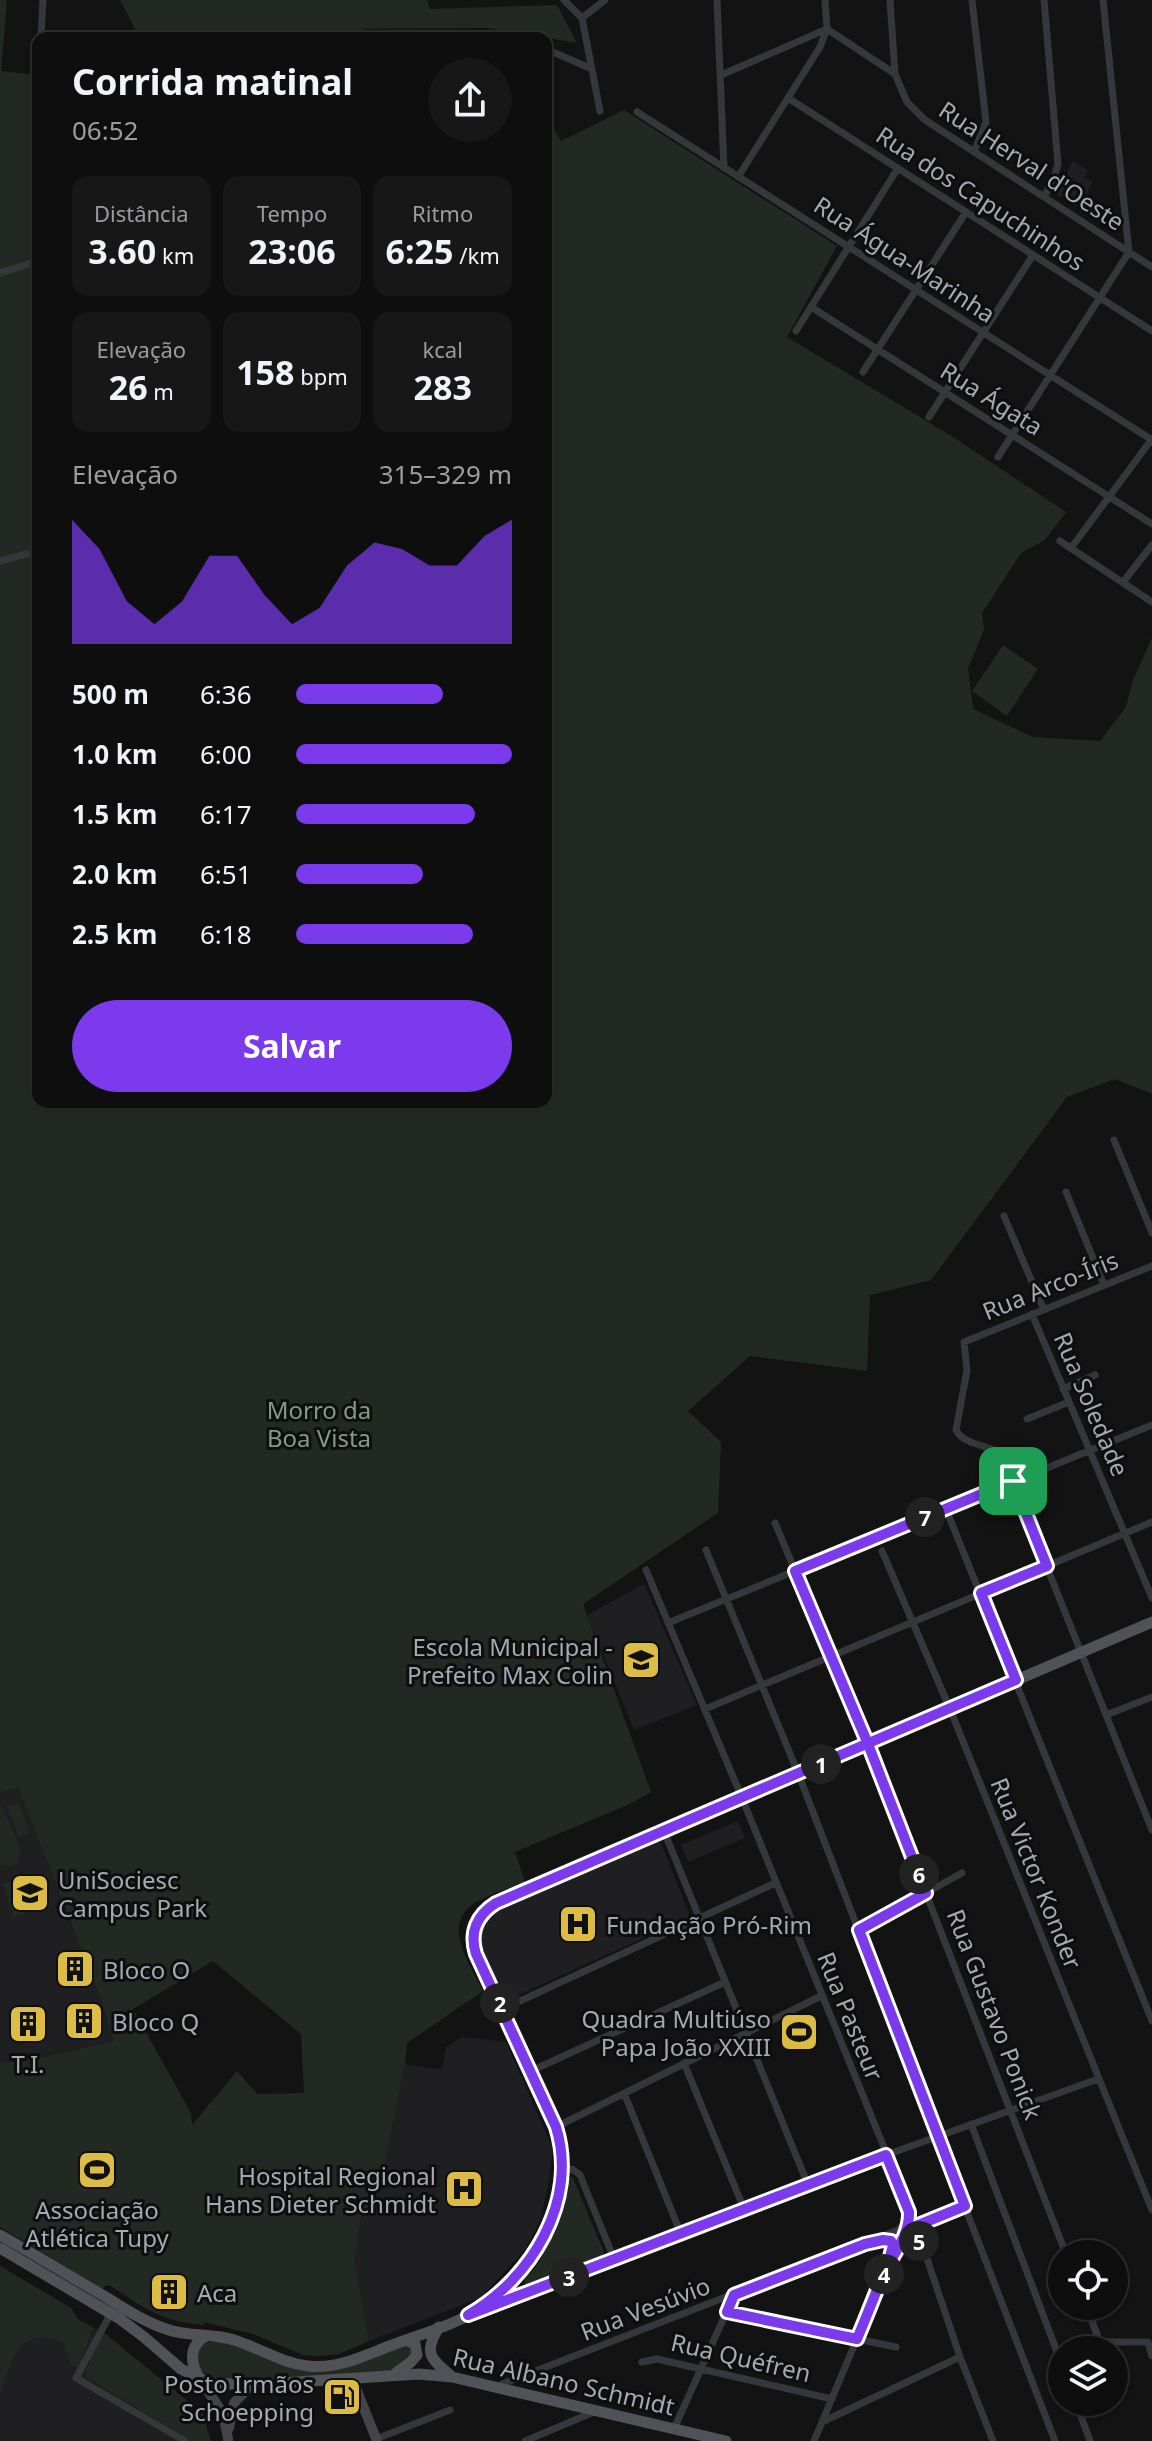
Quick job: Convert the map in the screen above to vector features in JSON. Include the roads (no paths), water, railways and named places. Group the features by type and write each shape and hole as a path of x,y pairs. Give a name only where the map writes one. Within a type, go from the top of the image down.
{"main road":[{"path":"0,2235 149,2322 177,2333 232,2339 286,2362 319,2367 343,2363 468,2315 496,2297 537,2249 556,2204 562,2172 562,2147 556,2127 473,1946 474,1928 483,1914 496,1903 1152,1622"},
{"name":"Rua Albano Schmidt","path":"0,2248 111,2313 181,2369 200,2380 218,2385 419,2374 452,2377 724,2441"},
{"path":"439,2327 431,2340 430,2351 434,2361 452,2377"},
{"path":"206,2336 200,2339 192,2353 193,2368 223,2413 228,2440"},
{"path":"392,2375 417,2355 415,2344 405,2340"},
{"path":"352,2378 377,2440"},
{"path":"228,2440 234,2403 251,2385"}],"street":[{"path":"41,32 43,0"},
{"path":"564,0 582,18 600,111"},
{"path":"717,0 724,168"},
{"path":"738,177 816,54 827,29 825,0"},
{"path":"890,0 895,74"},
{"path":"972,0 986,122 974,152"},
{"path":"1044,0 1058,156 1057,171 1044,197"},
{"path":"998,457 1129,252 1103,0"},
{"path":"582,18 604,1"},
{"path":"721,75 827,29"},
{"path":"827,29 895,74"},
{"path":"552,52 592,69"},
{"name":"Rua Herval d'Oeste","path":"895,74 899,88 914,112 1152,267"},
{"name":"Rua dos Capuchinhos","path":"788,98 1152,331"},
{"name":"Rua Água-Marinha","path":"637,112 1152,439"},
{"path":"796,331 898,168"},
{"path":"863,372 966,212"},
{"path":"929,417 1033,255"},
{"path":"0,273 32,263"},
{"name":"Rua Ágata","path":"811,307 1152,524"},
{"path":"1071,548 1152,439"},
{"path":"1060,541 1152,602"},
{"path":"1123,582 1152,545"},
{"path":"0,561 32,554"},
{"path":"1114,1140 1152,1233"},
{"path":"1066,1192 1104,1285"},
{"path":"1004,1216 1044,1310"},
{"name":"Rua Arco-Íris","path":"1013,1481 1000,1454 962,1438 956,1430 967,1370 964,1342 1152,1266"},
{"name":"Rua Soledade","path":"1032,1314 1152,1598"},
{"path":"1063,1389 1095,1375"},
{"path":"1027,1419 1069,1402"},
{"path":"668,1623 1152,1425"},
{"path":"1013,1481 1152,1830"},
{"path":"946,1509 1152,2021"},
{"path":"705,1709 1152,1522"},
{"name":"Rua Gustavo Ponick","path":"775,1523 868,1744 1061,2240"},
{"path":"706,1550 798,1773 1055,2441"},
{"name":"Rua Victor Konder","path":"882,1551 950,1709 1152,2210"},
{"name":"Rua Pasteur","path":"646,1570 916,2226 960,2357 993,2441"},
{"path":"1106,1715 1152,1697"},
{"path":"664,1831 808,2185"},
{"path":"859,1930 962,1873"},
{"path":"503,2009 775,1883"},
{"path":"531,2071 725,1982"},
{"path":"556,2127 821,1996"},
{"path":"684,2063 744,2209"},
{"path":"468,2315 886,2155 1098,2079"},
{"path":"624,2093 681,2234"},
{"path":"971,2124 1051,2336"},
{"path":"562,2172 572,2169 580,2175 614,2259"},
{"path":"916,2226 965,2206"},
{"path":"814,2441 909,2211"},
{"path":"902,2231 914,2234 921,2244"},
{"name":"Rua Vesúvio","path":"496,2387 902,2231"},
{"path":"865,2244 891,2241 893,2245 888,2265"},
{"path":"515,2278 518,2287 527,2293"},
{"path":"674,2429 734,2295"},
{"path":"727,2312 896,2347"},
{"path":"111,2313 76,2378 185,2441"},
{"path":"1091,2320 1100,2342 1148,2342 1152,2356"},
{"path":"822,2422 960,2357"},
{"name":"Rua Quéfren","path":"642,2362 657,2359 832,2399"},
{"path":"377,2440 450,2410"},
{"path":"525,2441 596,2411"},
{"path":"1081,2416 1090,2441"}],"place":[{"name":"Escola Municipal - Prefeito Max Colin","path":"641,1660"},
{"name":"UniSociesc Campus Park","path":"30,1893"},
{"name":"Fundação Pró-Rim","path":"578,1924"},
{"name":"Bloco O","path":"75,1969"},
{"name":"Bloco Q","path":"84,2021"},
{"name":"T.I.","path":"28,2024"},
{"name":"Quadra Multiúso Papa João XXIII","path":"799,2032"},
{"name":"Associação Atlética Tupy","path":"97,2170"},
{"name":"Hospital Regional Hans Dieter Schmidt","path":"464,2189"},
{"name":"Aca","path":"169,2292"},
{"name":"Posto Irmãos Schoepping","path":"342,2397"}],"park label":[{"name":"Morro da Boa Vista","path":"319,1423"}]}
